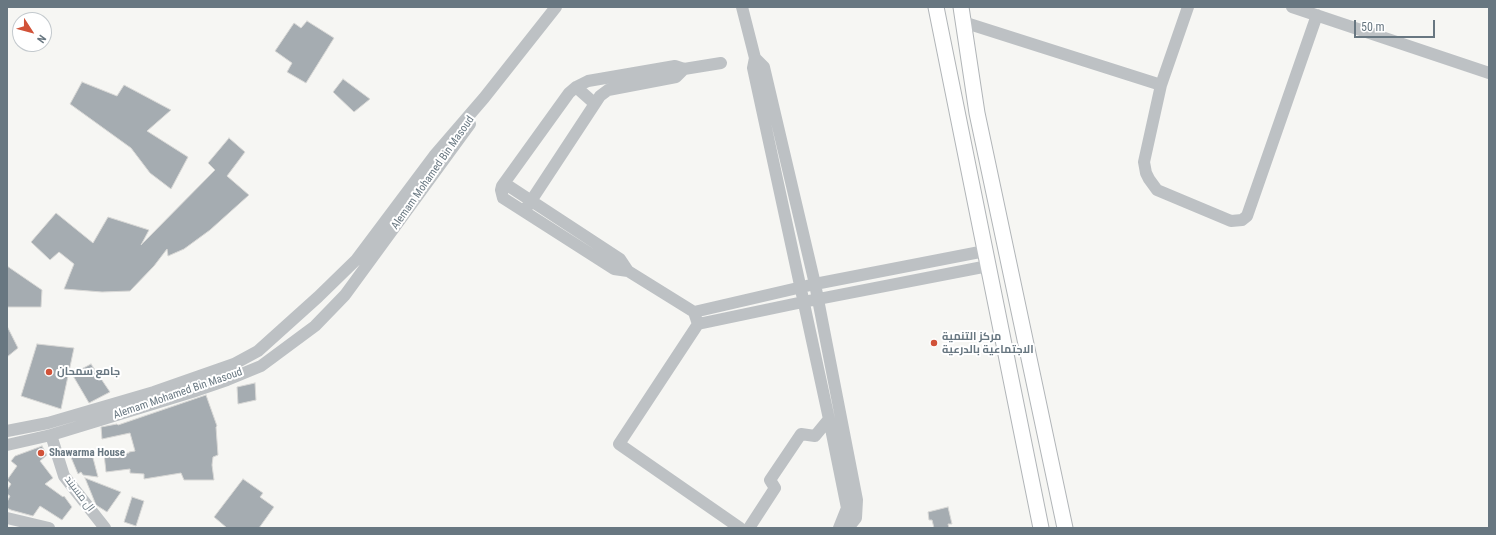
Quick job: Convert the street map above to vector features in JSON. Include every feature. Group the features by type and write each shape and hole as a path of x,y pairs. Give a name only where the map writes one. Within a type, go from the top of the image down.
{"main road":[{"path":"936,7 1041,528"},
{"path":"962,14 977,113 1065,528"},
{"path":"958,118 977,113"}],"street":[{"path":"484,98 556,7"},
{"path":"742,7 755,58 753,68 847,508 839,528"},
{"path":"1188,7 1161,85 1144,162 1146,173 1157,190 1231,221 1242,220 1247,216 1318,16"},
{"path":"1292,7 1489,73"},
{"path":"962,14 1161,85"},
{"path":"755,58 764,67 818,299 857,500 856,518 848,528"},
{"path":"524,211 594,103 608,90 676,77 684,70 722,63"},
{"path":"628,271 614,269 503,198 501,190 504,182 569,93 576,87 588,81 675,66 684,70"},
{"path":"576,87 594,103"},
{"name":"Alemam Mohamed Bin Masoud","path":"7,431 48,423 154,392 234,364 258,351 318,297 356,260 434,156 484,98"},
{"name":"Alemam Mohamed Bin Masoud","path":"7,445 51,436 227,380 260,366 315,326 345,295 469,126 484,98"},
{"path":"504,182 620,259 628,271 696,318 803,302 988,266"},
{"path":"740,528 619,444 696,318 814,284 985,251"},
{"path":"318,297 312,309 314,314 318,316 330,310"},
{"path":"749,528 775,488 770,480 801,434 816,436 829,419"},
{"name":"ال مسيند","path":"51,436 64,476 105,528"},
{"path":"7,518 50,528"}],"building":[{"path":"307,21 334,38 306,83 287,72 292,63 275,51 294,23 301,28"},
{"path":"343,79 370,99 354,112 333,92"},
{"path":"82,82 117,96 124,85 171,110 147,131 188,157 171,189 150,173 131,148 70,104"},
{"path":"229,138 245,152 227,176 249,195 210,230 184,249 168,256 167,249 154,266 130,291 102,292 64,289 74,264 59,252 50,260 31,242 56,213 93,243 108,217 149,230 141,245 215,170 208,163"},
{"path":"7,266 42,290 41,307 7,307"},
{"path":"7,326 18,348 7,357"},
{"name":"جامع سمحان","path":"37,344 74,348 61,409 21,396"},
{"path":"91,364 110,392 89,403 72,374"},
{"path":"255,383 256,400 238,404 237,387"},
{"path":"206,395 217,426 218,455 213,457 212,465 214,480 184,480 181,473 144,479 144,474 130,473 130,469 106,472 104,454 129,453 135,451 130,433 102,439 101,427 118,425"},
{"path":"42,446 47,455 40,461 53,478 45,484 63,497 64,496 72,507 62,520 40,506 33,516 7,508 7,502 10,496 7,494 7,490 11,484 7,480 17,466 11,461 15,456"},
{"path":"92,454 98,477 83,475 81,472 78,474 70,455"},
{"path":"85,478 121,492 107,512 96,505"},
{"path":"243,479 263,493 260,497 274,507 259,528 227,528 214,517"},
{"path":"132,497 144,501 136,526 124,522"},
{"path":"948,507 952,524 948,524 949,528 934,528 932,520 929,520 928,512"}],"place":[{"name":"مركز التنمية الاجتماعية بالدرعية","path":"934,343"},
{"name":"جامع سمحان","path":"49,372"},
{"name":"Shawarma House","path":"41,453"}]}
